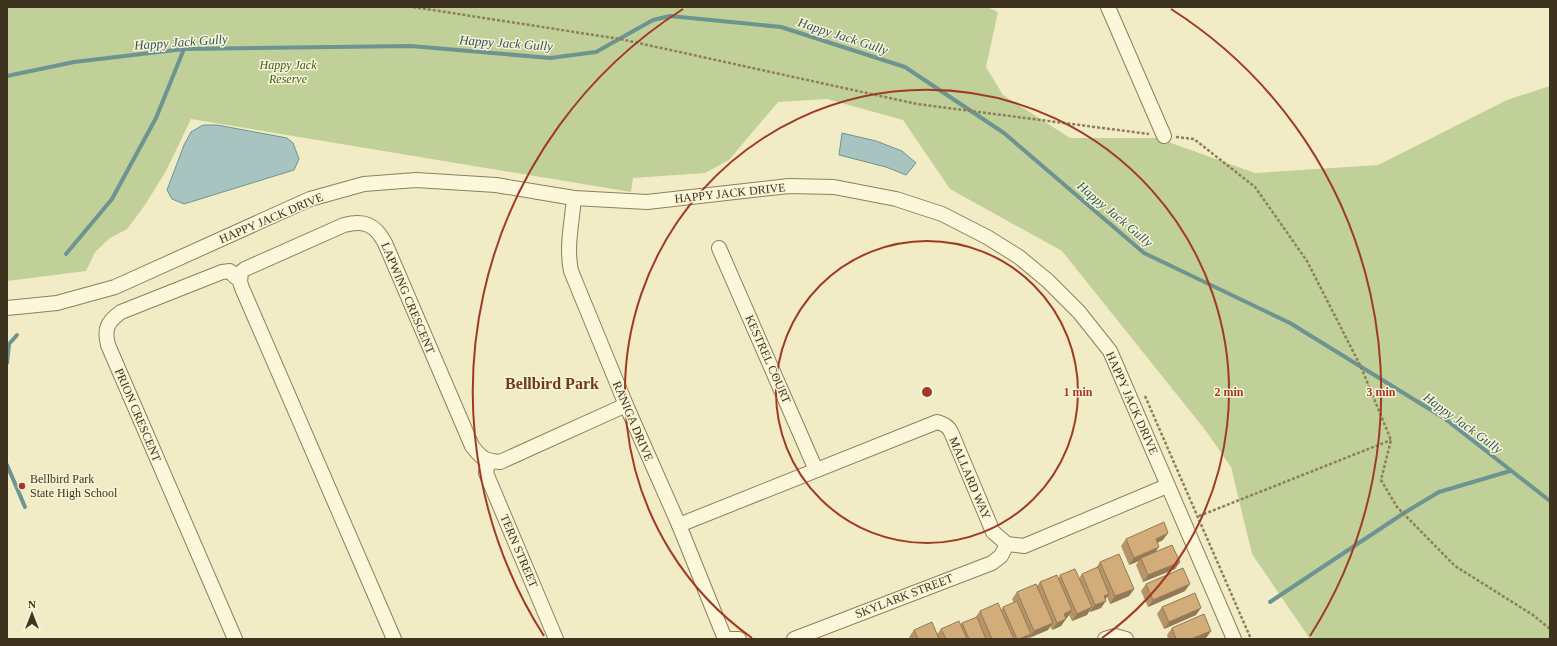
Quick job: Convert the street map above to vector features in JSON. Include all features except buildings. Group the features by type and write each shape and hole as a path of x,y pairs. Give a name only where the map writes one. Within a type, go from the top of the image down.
{"street":[{"path":"1108,7 1164,136"},
{"name":"HAPPY JACK DRIVE","path":"7,308 57,303 115,287 310,198 364,184 424,180 496,185 574,198 647,202 789,186 834,187 896,199 942,214 987,237 1019,257 1079,312 1110,351 1234,639"},
{"name":"RANIGA DRIVE","path":"574,198 569,249 571,271 626,405 679,525 726,639"},
{"name":"LAPWING CRESCENT","path":"240,277 241,272 245,269 344,225 355,222 373,227 380,234 472,446 479,455 488,462"},
{"name":"KESTREL COURT","path":"720,248 816,470"},
{"name":"PRION CRESCENT","path":"234,639 111,353 106,335 107,326 113,318 121,312 222,272 230,271 235,277 240,277"},
{"path":"240,277 242,288 394,639"},
{"path":"488,462 500,462 626,405"},
{"name":"MALLARD WAY","path":"679,525 937,422 944,423 951,432 993,532 1006,544"},
{"name":"TERN STREET","path":"488,462 486,473 556,639"},
{"path":"1006,544 1024,546 1167,486"},
{"name":"SKYLARK STREET","path":"794,639 992,562 1001,556 1006,544"},
{"path":"1105,639 1115,636 1126,639"},
{"path":"726,639 739,639"}],"path":[{"path":"413,7 620,39 917,104 1194,139 1255,187 1307,261 1361,367 1391,440 1381,480 1398,507 1455,566 1533,616 1550,629"},
{"path":"1183,522 1391,440"}],"green space":[{"name":"Happy Jack Reserve","path":"7,7 987,7 998,12 986,67 1003,95 1070,138 1157,138 1255,173 1378,165 1507,100 1550,86 1550,639 1310,639 1252,554 1231,467 1206,431 1062,251 950,189 903,120 827,99 778,102 729,160 705,173 633,178 631,192 191,119 166,171 145,205 127,229 110,238 95,252 86,271 7,281"}],"water":[{"path":"203,125 217,125 287,138 293,143 299,159 294,170 184,204 172,199 167,190 184,145 191,132"},
{"path":"842,133 876,141 902,151 916,163 906,175 886,167 839,155"}],"waterway":[{"name":"Happy Jack Gully","path":"7,76 74,62 184,49 411,46 550,58 596,52 653,20 670,16 781,27 905,67 1004,133 1144,253 1290,323 1444,418 1550,501"},
{"path":"66,254 112,199 156,118 184,49"},
{"path":"7,363 9,344 17,335"},
{"path":"7,465 25,507"},
{"path":"1270,602 1404,513 1439,492 1510,471"}],"place":[{"name":"Bellbird Park State High School","path":"22,486"}],"district":[{"name":"Bellbird Park","path":"552,383"}]}
